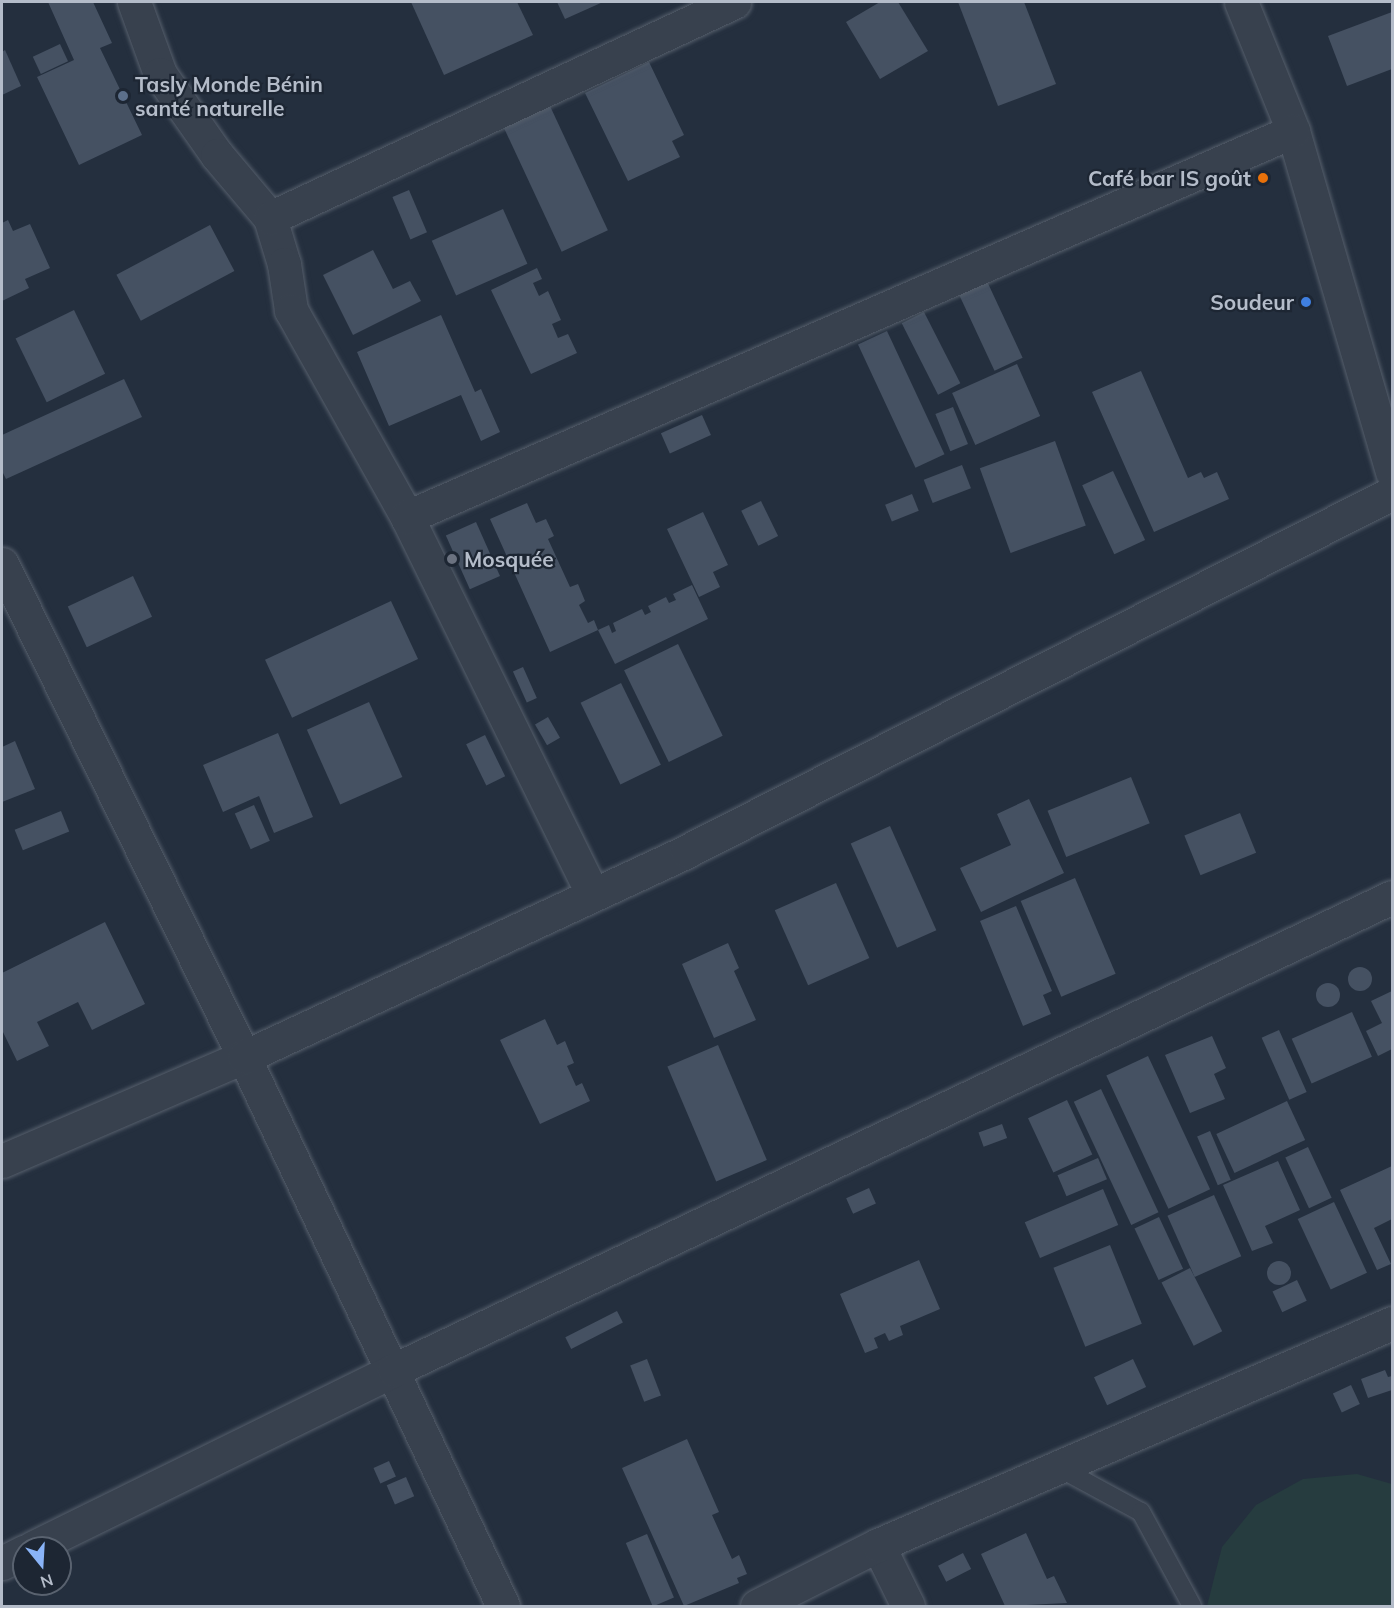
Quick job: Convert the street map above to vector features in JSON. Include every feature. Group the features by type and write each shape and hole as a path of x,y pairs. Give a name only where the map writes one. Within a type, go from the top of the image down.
{"street":[{"path":"134,2 160,74 217,155 270,218 284,264 291,310 407,517 593,896"},
{"path":"270,218 734,2"},
{"path":"1241,2 1293,131 1392,472"},
{"path":"407,517 1293,131"},
{"path":"2,1161 244,1057 593,896 1392,493"},
{"path":"2,564 244,1057 394,1370 503,1606"},
{"path":"56,1536 394,1370 1392,897"},
{"path":"757,1606 878,1545 1392,1323"},
{"path":"878,1545 908,1606"}],"lane":[{"path":"1058,1467 1142,1512 1192,1606"}],"green space":[{"path":"1357,1474 1392,1484 1392,1606 1207,1606 1222,1547 1256,1505 1303,1479"}],"building":[{"path":"48,2 93,2 112,43 100,48 142,135 79,165 37,77 74,60"},
{"path":"411,2 517,2 533,35 444,75"},
{"path":"557,2 603,2 565,19"},
{"path":"880,2 898,2 928,51 880,79 846,22"},
{"path":"958,2 1024,2 1056,84 998,106"},
{"path":"1392,12 1392,69 1347,86 1328,36"},
{"path":"60,44 68,61 41,74 33,57"},
{"path":"5,50 21,86 2,95 2,52"},
{"path":"649,62 684,135 672,141 680,157 628,181 585,93"},
{"path":"550,106 608,230 562,252 504,128"},
{"path":"409,190 427,232 410,239 392,197"},
{"path":"503,209 527,264 456,296 432,241"},
{"path":"8,220 13,231 30,224 50,268 25,279 29,288 2,301 2,223"},
{"path":"210,225 234,271 141,321 116,275"},
{"path":"373,250 393,289 410,281 421,301 353,335 323,275"},
{"path":"537,268 542,279 533,283 539,296 548,291 561,320 552,324 558,338 568,334 577,353 531,374 491,290"},
{"path":"985,277 1023,358 995,371 957,290"},
{"path":"74,310 105,374 47,402 16,338"},
{"path":"924,312 960,383 938,395 902,323"},
{"path":"441,315 475,392 481,389 500,432 481,441 461,395 389,426 357,352"},
{"path":"887,331 944,454 915,468 858,345"},
{"path":"1017,364 1040,416 975,445 952,393"},
{"path":"1141,371 1188,478 1201,472 1204,478 1217,472 1229,499 1154,532 1092,392"},
{"path":"124,379 142,417 6,479 2,471 2,435"},
{"path":"953,407 968,444 950,451 935,414"},
{"path":"702,415 711,435 670,453 661,433"},
{"path":"1055,441 1086,526 1011,553 980,468"},
{"path":"962,465 971,488 933,503 924,480"},
{"path":"1113,471 1145,540 1114,554 1082,485"},
{"path":"912,494 919,511 892,522 885,505"},
{"path":"761,501 778,536 758,546 741,511"},
{"path":"527,503 536,523 546,519 554,536 548,539 570,587 578,584 585,601 579,605 588,623 594,620 598,630 550,652 490,519"},
{"path":"703,512 728,565 713,572 720,587 699,597 667,529"},
{"path":"476,522 500,576 470,589 446,535"},
{"path":"133,576 152,617 87,647 68,606"},
{"path":"692,585 708,619 615,664 598,630 609,625 612,633 616,631 613,623 642,609 645,615 651,612 648,606 666,597 669,603 676,600 673,594"},
{"path":"391,601 418,659 292,718 265,660"},
{"path":"678,644 723,736 669,762 624,670"},
{"path":"523,667 537,698 527,703 513,671"},
{"path":"621,683 661,765 620,785 581,703"},
{"path":"369,702 402,777 340,805 307,730"},
{"path":"548,717 560,738 547,745 535,724"},
{"path":"278,733 313,817 274,833 259,796 223,812 203,765"},
{"path":"485,735 505,776 486,786 466,744"},
{"path":"15,741 35,789 2,802 2,747"},
{"path":"1131,777 1150,823 1066,857 1048,811"},
{"path":"1029,799 1064,873 981,912 960,868 1011,845 997,814"},
{"path":"254,805 270,841 251,849 235,814"},
{"path":"61,811 69,831 23,850 15,830"},
{"path":"1240,813 1256,853 1200,875 1184,835"},
{"path":"890,826 936,930 897,948 851,843"},
{"path":"1075,878 1116,974 1061,997 1021,901"},
{"path":"836,883 869,958 808,985 775,910"},
{"path":"1016,906 1052,991 1043,995 1051,1014 1023,1026 980,921"},
{"path":"105,922 145,1004 92,1030 78,1002 37,1022 49,1046 17,1061 2,1030 2,973"},
{"path":"728,943 739,968 734,971 756,1020 714,1038 682,964"},
{"path":"1360,967 1369,970 1372,979 1369,988 1360,991 1351,988 1348,979 1351,970"},
{"path":"1328,983 1337,986 1340,995 1337,1004 1328,1007 1319,1004 1316,995 1319,986"},
{"path":"1392,991 1392,1049 1378,1056 1366,1031 1382,1023 1371,1001"},
{"path":"1352,1012 1372,1057 1312,1084 1292,1039"},
{"path":"545,1019 557,1045 565,1041 574,1063 567,1066 576,1086 582,1083 590,1101 540,1124 500,1040"},
{"path":"1279,1030 1307,1092 1289,1100 1262,1038"},
{"path":"1212,1036 1226,1068 1214,1074 1225,1099 1190,1113 1165,1055"},
{"path":"718,1045 767,1160 716,1182 667,1066"},
{"path":"1148,1056 1210,1189 1168,1209 1106,1075"},
{"path":"1101,1089 1158,1212 1131,1225 1074,1102"},
{"path":"1067,1100 1092,1154 1053,1173 1028,1118"},
{"path":"1287,1101 1305,1140 1234,1173 1216,1134"},
{"path":"1002,1124 1007,1138 984,1147 979,1133"},
{"path":"1210,1131 1231,1180 1218,1185 1197,1136"},
{"path":"1308,1147 1332,1198 1309,1208 1285,1158"},
{"path":"1098,1158 1107,1179 1066,1196 1057,1175"},
{"path":"1278,1161 1300,1210 1265,1226 1273,1243 1252,1251 1223,1185"},
{"path":"1392,1166 1392,1219 1374,1228 1391,1264 1377,1270 1340,1190"},
{"path":"869,1188 876,1204 853,1214 846,1198"},
{"path":"1103,1189 1118,1225 1040,1258 1025,1222"},
{"path":"1214,1195 1241,1256 1195,1277 1167,1216"},
{"path":"1334,1202 1367,1273 1331,1290 1298,1219"},
{"path":"1159,1217 1183,1269 1159,1280 1135,1228"},
{"path":"1110,1245 1142,1324 1085,1347 1053,1268"},
{"path":"919,1260 940,1309 900,1326 903,1335 889,1341 885,1333 874,1338 878,1348 865,1353 840,1294"},
{"path":"1279,1261 1288,1264 1291,1273 1288,1282 1279,1285 1270,1282 1267,1273 1270,1264"},
{"path":"1190,1268 1222,1331 1194,1346 1161,1283"},
{"path":"1297,1280 1307,1301 1282,1312 1273,1291"},
{"path":"617,1311 623,1323 571,1349 565,1337"},
{"path":"647,1359 661,1395 644,1402 630,1365"},
{"path":"1133,1359 1146,1387 1107,1405 1094,1377"},
{"path":"1385,1370 1388,1377 1392,1376 1392,1390 1368,1398 1361,1379"},
{"path":"1351,1385 1360,1404 1342,1412 1333,1393"},
{"path":"687,1439 719,1512 712,1515 732,1559 739,1555 747,1574 737,1578 739,1583 684,1606 622,1468"},
{"path":"389,1461 396,1477 380,1483 373,1468"},
{"path":"406,1477 414,1496 395,1505 387,1485"},
{"path":"1026,1533 1047,1579 1054,1576 1067,1603 1005,1606 981,1554"},
{"path":"647,1534 674,1598 653,1606 626,1543"},
{"path":"963,1553 971,1569 946,1582 938,1566"}],"place":[{"name":"Tasly Monde Bénin santé naturelle","path":"123,96"},
{"name":"Café bar IS goût","path":"1263,178"},
{"name":"Soudeur","path":"1306,302"},
{"name":"Mosquée","path":"452,559"}]}
